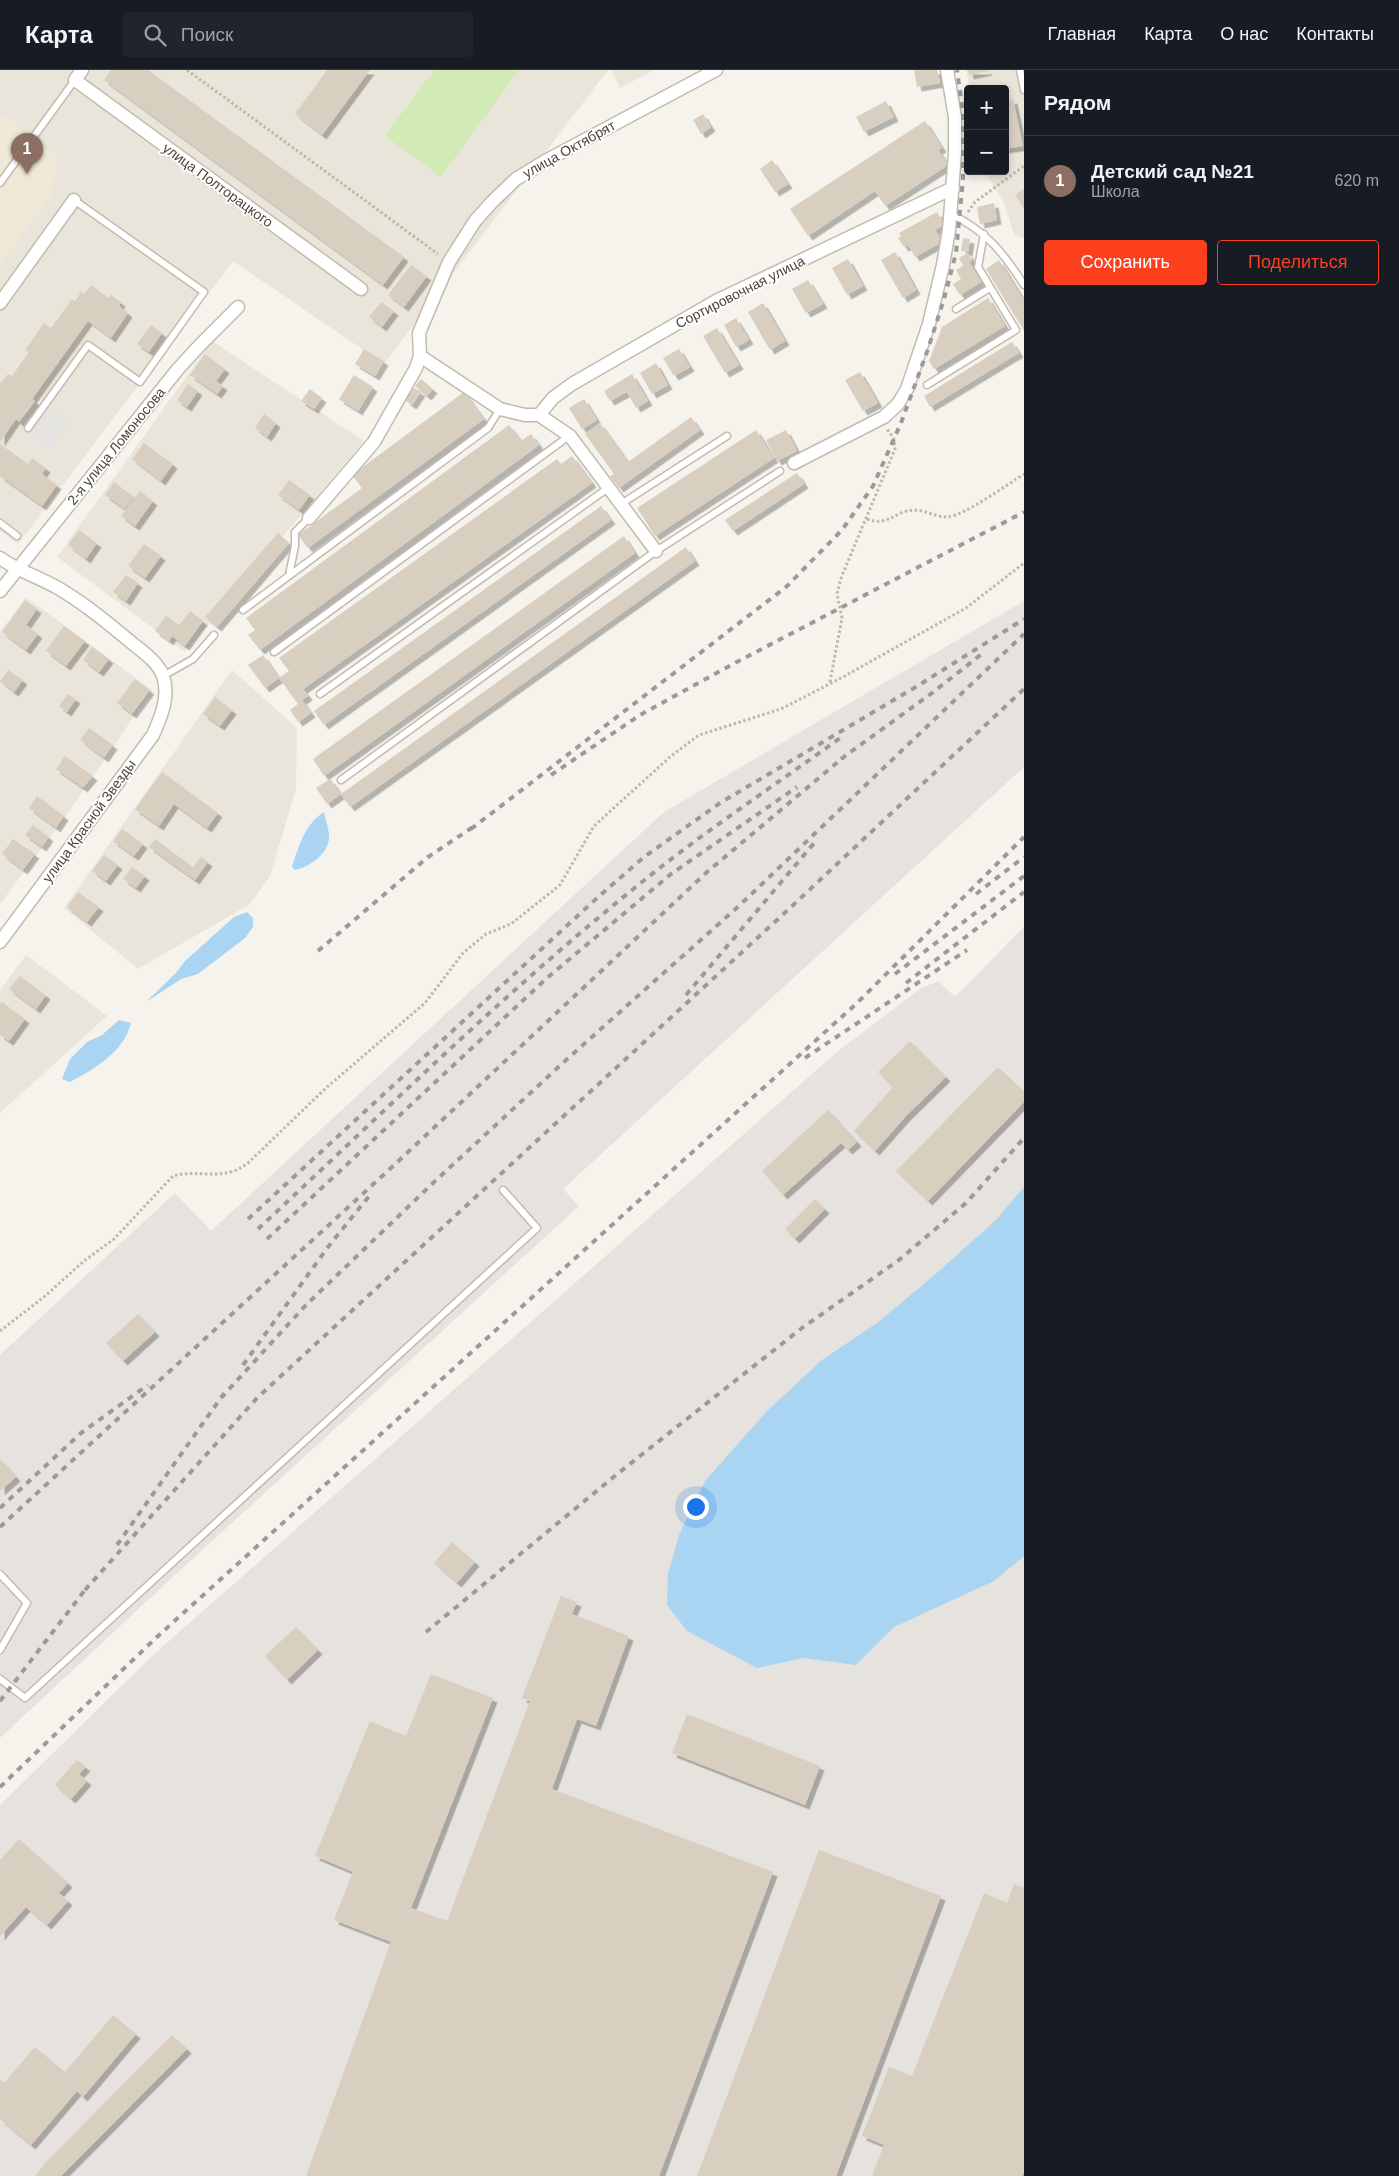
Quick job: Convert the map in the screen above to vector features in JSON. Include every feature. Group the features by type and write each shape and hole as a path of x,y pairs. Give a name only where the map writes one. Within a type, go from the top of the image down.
{"street":[{"name":"улица Октябрят","path":"309,518 374,442 416,368 420,356 419,333 449,262 475,221 516,179 549,159 716,70"},
{"path":"794,464 880,419 898,404 907,389 929,324 943,266 951,214 954,116 947,70"},
{"name":"улица Полторацкого","path":"79,75 361,289"},
{"name":"Сортировочная улица","path":"539,415 553,398 572,384 716,301 953,188"},
{"path":"0,303 74,200"},
{"name":"2-я улица Ломоносова","path":"0,591 178,370 200,344 238,307"},
{"path":"420,356 500,409 525,415 539,415 570,436 656,551"},
{"path":"0,558 16,569 55,587 89,607 152,660 163,676"},
{"name":"улица Красной Звезды","path":"0,942 153,735 163,714 163,676"}],"lane":[{"path":"1020,70 1024,90"},
{"path":"0,183 79,75"},
{"path":"28,428 88,344 140,382 204,292 74,200"},
{"path":"951,214 984,234 1006,257 1024,285"},
{"path":"927,385 1016,330 978,268 984,234"},
{"path":"956,309 990,288"},
{"path":"243,610 488,428 500,409"},
{"path":"274,652 570,436"},
{"path":"620,504 727,436"},
{"path":"342,780 656,551 780,471"},
{"path":"320,694 608,488"},
{"path":"289,575 295,546 295,532 309,518"},
{"path":"0,523 17,536"},
{"path":"163,676 193,659 214,635"},
{"path":"0,1679 25,1698 537,1228 504,1190"},
{"path":"0,1574 27,1603 0,1650"}],"path":[{"path":"187,70 449,262"},
{"path":"964,221 975,202 1024,166"},
{"path":"830,683 842,618 837,594 841,578 895,449 894,439 880,419"},
{"path":"867,519 885,522 900,513 915,510 935,516 949,517 963,512 1024,474"},
{"path":"0,1331 44,1297 84,1261 114,1239 173,1176 183,1173 217,1174 232,1172 247,1164 326,1088 426,1003 463,953 486,934 511,924 560,885 594,826 671,756 698,735 781,709 966,608 1024,563"}],"shaded area":[{"path":"0,70 608,70 384,364 233,261 18,544 0,531"},
{"path":"611,70 654,70 620,88"},
{"path":"966,70 1024,70 1024,238 1014,235 1004,203 986,175 1009,175 1009,85 969,85"},
{"path":"0,113 56,154 53,193 0,266"},
{"path":"212,341 364,441 185,652 57,557"},
{"path":"49,407 70,422 50,450 29,435"},
{"path":"26,597 152,690 66,816 0,904 0,632"},
{"path":"1024,601 1024,767 563,1189 579,1206 176,1574 0,1738 0,1355 175,1193 211,1231 664,812"},
{"path":"232,670 297,728 296,789 270,876 250,904 138,969 64,908"},
{"path":"1024,927 1024,2176 0,2176 0,1805 152,1656 837,1052 920,989 938,981 955,997"},
{"path":"26,955 107,1016 0,1113 0,990"}],"green space":[{"path":"434,70 519,70 441,177 385,136"}],"water":[{"path":"324,812 329,833 328,845 316,859 306,866 295,870 292,867 303,836 317,817"},
{"path":"247,912 253,918 253,927 245,938 198,974 181,979 146,1002 176,973 185,961 234,917"},
{"path":"119,1020 131,1023 122,1043 115,1051 107,1059 70,1082 62,1079 70,1059 87,1042 102,1035"},
{"path":"1024,1187 1024,1556 994,1581 894,1627 856,1665 803,1658 757,1668 687,1631 667,1605 668,1574 679,1535 705,1481 767,1411 822,1360 877,1323 938,1272 997,1219"}],"building":[{"path":"111,70 148,70 404,257 383,285 104,80"},
{"path":"327,70 370,70 322,135 295,114"},
{"path":"914,70 937,70 940,83 917,87"},
{"path":"968,70 988,70 988,71 969,75"},
{"path":"1013,99 1023,146 1009,148 1009,130 1009,100"},
{"path":"886,101 894,117 864,132 856,117"},
{"path":"703,114 711,127 701,134 693,120"},
{"path":"925,121 942,148 938,150 948,165 885,206 875,191 808,236 790,209"},
{"path":"772,160 788,184 775,192 760,169"},
{"path":"1024,189 1024,209 1015,195"},
{"path":"994,203 997,220 980,224 977,207"},
{"path":"937,212 944,225 935,230 942,242 915,257 908,245 904,247 898,238 901,236 899,233"},
{"path":"963,238 970,239 968,252 961,251"},
{"path":"895,252 916,290 903,298 881,260"},
{"path":"968,253 972,260 969,262 981,282 960,295 953,284 961,279 956,270 963,266 959,258"},
{"path":"848,259 863,286 847,295 832,268"},
{"path":"999,260 1024,301 1024,331 986,269"},
{"path":"411,265 427,276 404,307 388,295"},
{"path":"808,280 823,304 806,313 792,289"},
{"path":"91,285 109,298 111,295 121,302 119,306 128,313 111,338 88,321 32,399 35,401 19,422 16,419 0,442 0,384 8,374 12,376 29,352 25,350 44,323 51,328 72,299 75,301 81,292 84,294"},
{"path":"988,298 1005,326 934,369 929,361 942,327"},
{"path":"381,302 394,311 382,327 369,317"},
{"path":"763,303 785,341 770,350 748,312"},
{"path":"736,318 749,340 736,347 724,325"},
{"path":"151,325 162,333 149,352 137,344"},
{"path":"717,328 739,365 725,373 703,336"},
{"path":"1012,342 1019,353 930,407 924,396"},
{"path":"364,349 384,361 375,376 355,364"},
{"path":"679,349 690,367 674,376 663,358"},
{"path":"205,354 225,369 216,381 223,386 217,394 190,375"},
{"path":"656,363 668,385 652,394 640,373"},
{"path":"860,372 878,403 863,411 845,380"},
{"path":"632,374 648,401 636,408 627,392 610,401 604,391"},
{"path":"354,375 373,387 358,411 339,399"},
{"path":"421,379 433,389 427,396 415,386"},
{"path":"188,384 198,391 187,407 177,400"},
{"path":"414,388 421,392 412,405 405,400"},
{"path":"310,389 322,398 314,409 301,401"},
{"path":"464,392 484,419 308,548 298,535 362,488 352,475"},
{"path":"584,399 597,420 582,429 569,408"},
{"path":"264,414 276,423 267,437 255,428"},
{"path":"691,417 700,430 619,488 610,476 614,474 585,434 600,423 628,462"},
{"path":"509,425 521,441 531,434 539,445 260,650 248,635 255,630 246,618"},
{"path":"756,430 774,458 655,536 637,508"},
{"path":"786,430 797,451 777,461 766,440"},
{"path":"144,443 173,464 161,481 132,459"},
{"path":"0,444 28,464 32,458 46,468 42,474 57,485 42,506 0,476"},
{"path":"572,456 592,483 303,689 308,696 302,700 311,713 298,722 290,710 298,704 279,678 289,671 279,658 557,459 561,464"},
{"path":"797,473 804,484 733,531 725,520"},
{"path":"289,480 310,495 299,510 278,495"},
{"path":"114,482 134,497 125,509 105,495"},
{"path":"140,491 153,501 135,526 121,516"},
{"path":"601,506 611,520 324,725 314,711"},
{"path":"79,530 97,543 86,559 68,545"},
{"path":"278,533 289,543 217,627 205,617"},
{"path":"624,536 635,553 324,776 313,759"},
{"path":"144,544 161,556 145,578 128,566"},
{"path":"686,547 695,561 350,807 341,794"},
{"path":"126,575 138,583 126,601 113,592"},
{"path":"25,600 37,609 26,625 38,634 26,650 2,632"},
{"path":"190,611 203,621 185,646 172,636 169,641 155,631 166,616 179,625"},
{"path":"64,626 85,641 66,666 46,651"},
{"path":"92,647 109,659 99,672 83,660"},
{"path":"263,655 279,678 265,688 248,665"},
{"path":"8,670 23,680 14,692 0,681"},
{"path":"135,679 150,690 132,714 117,703"},
{"path":"68,694 76,699 67,712 59,706"},
{"path":"215,697 232,710 220,726 203,714"},
{"path":"89,728 113,745 104,758 80,740"},
{"path":"65,756 93,776 83,788 56,769"},
{"path":"162,772 218,813 207,828 174,804 159,826 135,809"},
{"path":"330,779 341,794 327,804 316,788"},
{"path":"37,796 64,816 56,828 29,808"},
{"path":"33,825 49,837 42,847 25,835"},
{"path":"122,829 143,844 134,856 113,841"},
{"path":"13,839 35,854 23,870 2,854"},
{"path":"155,839 193,867 201,857 208,862 195,880 149,847"},
{"path":"104,855 118,865 106,881 92,871"},
{"path":"132,867 145,876 136,888 123,879"},
{"path":"78,892 99,907 87,922 67,907"},
{"path":"20,976 46,995 36,1009 9,989"},
{"path":"2,1002 25,1019 9,1041 0,1035 0,1004"},
{"path":"910,1041 946,1077 906,1116 875,1151 854,1131 893,1087 878,1072"},
{"path":"998,1067 1024,1092 1024,1102 928,1201 896,1171"},
{"path":"828,1110 857,1142 848,1150 841,1143 783,1195 762,1171"},
{"path":"815,1199 825,1209 795,1239 785,1229"},
{"path":"138,1314 155,1332 123,1361 106,1343"},
{"path":"0,1459 16,1477 0,1491"},
{"path":"452,1542 475,1562 457,1583 434,1563"},
{"path":"561,1596 577,1602 572,1614 629,1636 596,1726 577,1719 552,1789 773,1872 659,2176 306,2176 391,1942 334,1920 353,1872 315,1856 370,1721 406,1736 431,1674 493,1698 411,1908 447,1921 530,1701 522,1698"},
{"path":"296,1627 318,1650 287,1680 265,1656"},
{"path":"687,1714 820,1766 805,1805 672,1753"},
{"path":"77,1760 86,1767 79,1774 87,1781 71,1799 55,1785"},
{"path":"19,1839 68,1883 59,1893 68,1901 47,1925 26,1907 0,1936 0,1860"},
{"path":"819,1850 941,1896 836,2176 697,2176"},
{"path":"1014,1884 1024,1888 1024,2172 1022,2176 872,2176 884,2145 862,2136 889,2067 912,2076 984,1893 1007,1903"},
{"path":"113,2015 136,2034 83,2097 77,2091 31,2145 0,2119 0,2080 4,2083 35,2047 65,2072"},
{"path":"172,2035 187,2049 61,2176 35,2176 47,2161"}],"railway":[{"path":"471,829 786,587 842,530 873,486 901,423 928,349 956,253 963,179 963,113 957,70"},
{"path":"551,775 640,715 733,664 1024,512"},
{"path":"248,1219 644,857 720,803 919,685 1024,619"},
{"path":"221,1398 305,1306 433,1183 565,1061 741,904 1024,634"},
{"path":"841,759 932,693 983,653"},
{"path":"85,1590 257,1398 790,908 1024,689"},
{"path":"258,1229 494,1008 592,923 690,845 840,738"},
{"path":"0,1527 392,1167 707,872 845,756"},
{"path":"267,1239 547,978 671,874 797,787"},
{"path":"318,951 428,857 476,825"},
{"path":"0,1787 158,1636 856,1004 1024,837"},
{"path":"686,995 815,842"},
{"path":"976,894 1024,857"},
{"path":"895,974 1024,876"},
{"path":"906,983 1024,892"},
{"path":"805,1058 967,950"},
{"path":"426,1632 616,1475 802,1328 899,1260 966,1203 1024,1138"},
{"path":"243,1365 328,1247 370,1195"},
{"path":"0,1508 81,1433 148,1385"},
{"path":"117,1545 225,1392"},
{"path":"0,1701 88,1586"}],"place":[{"name":"Детский сад №21","path":"27,174"}]}
